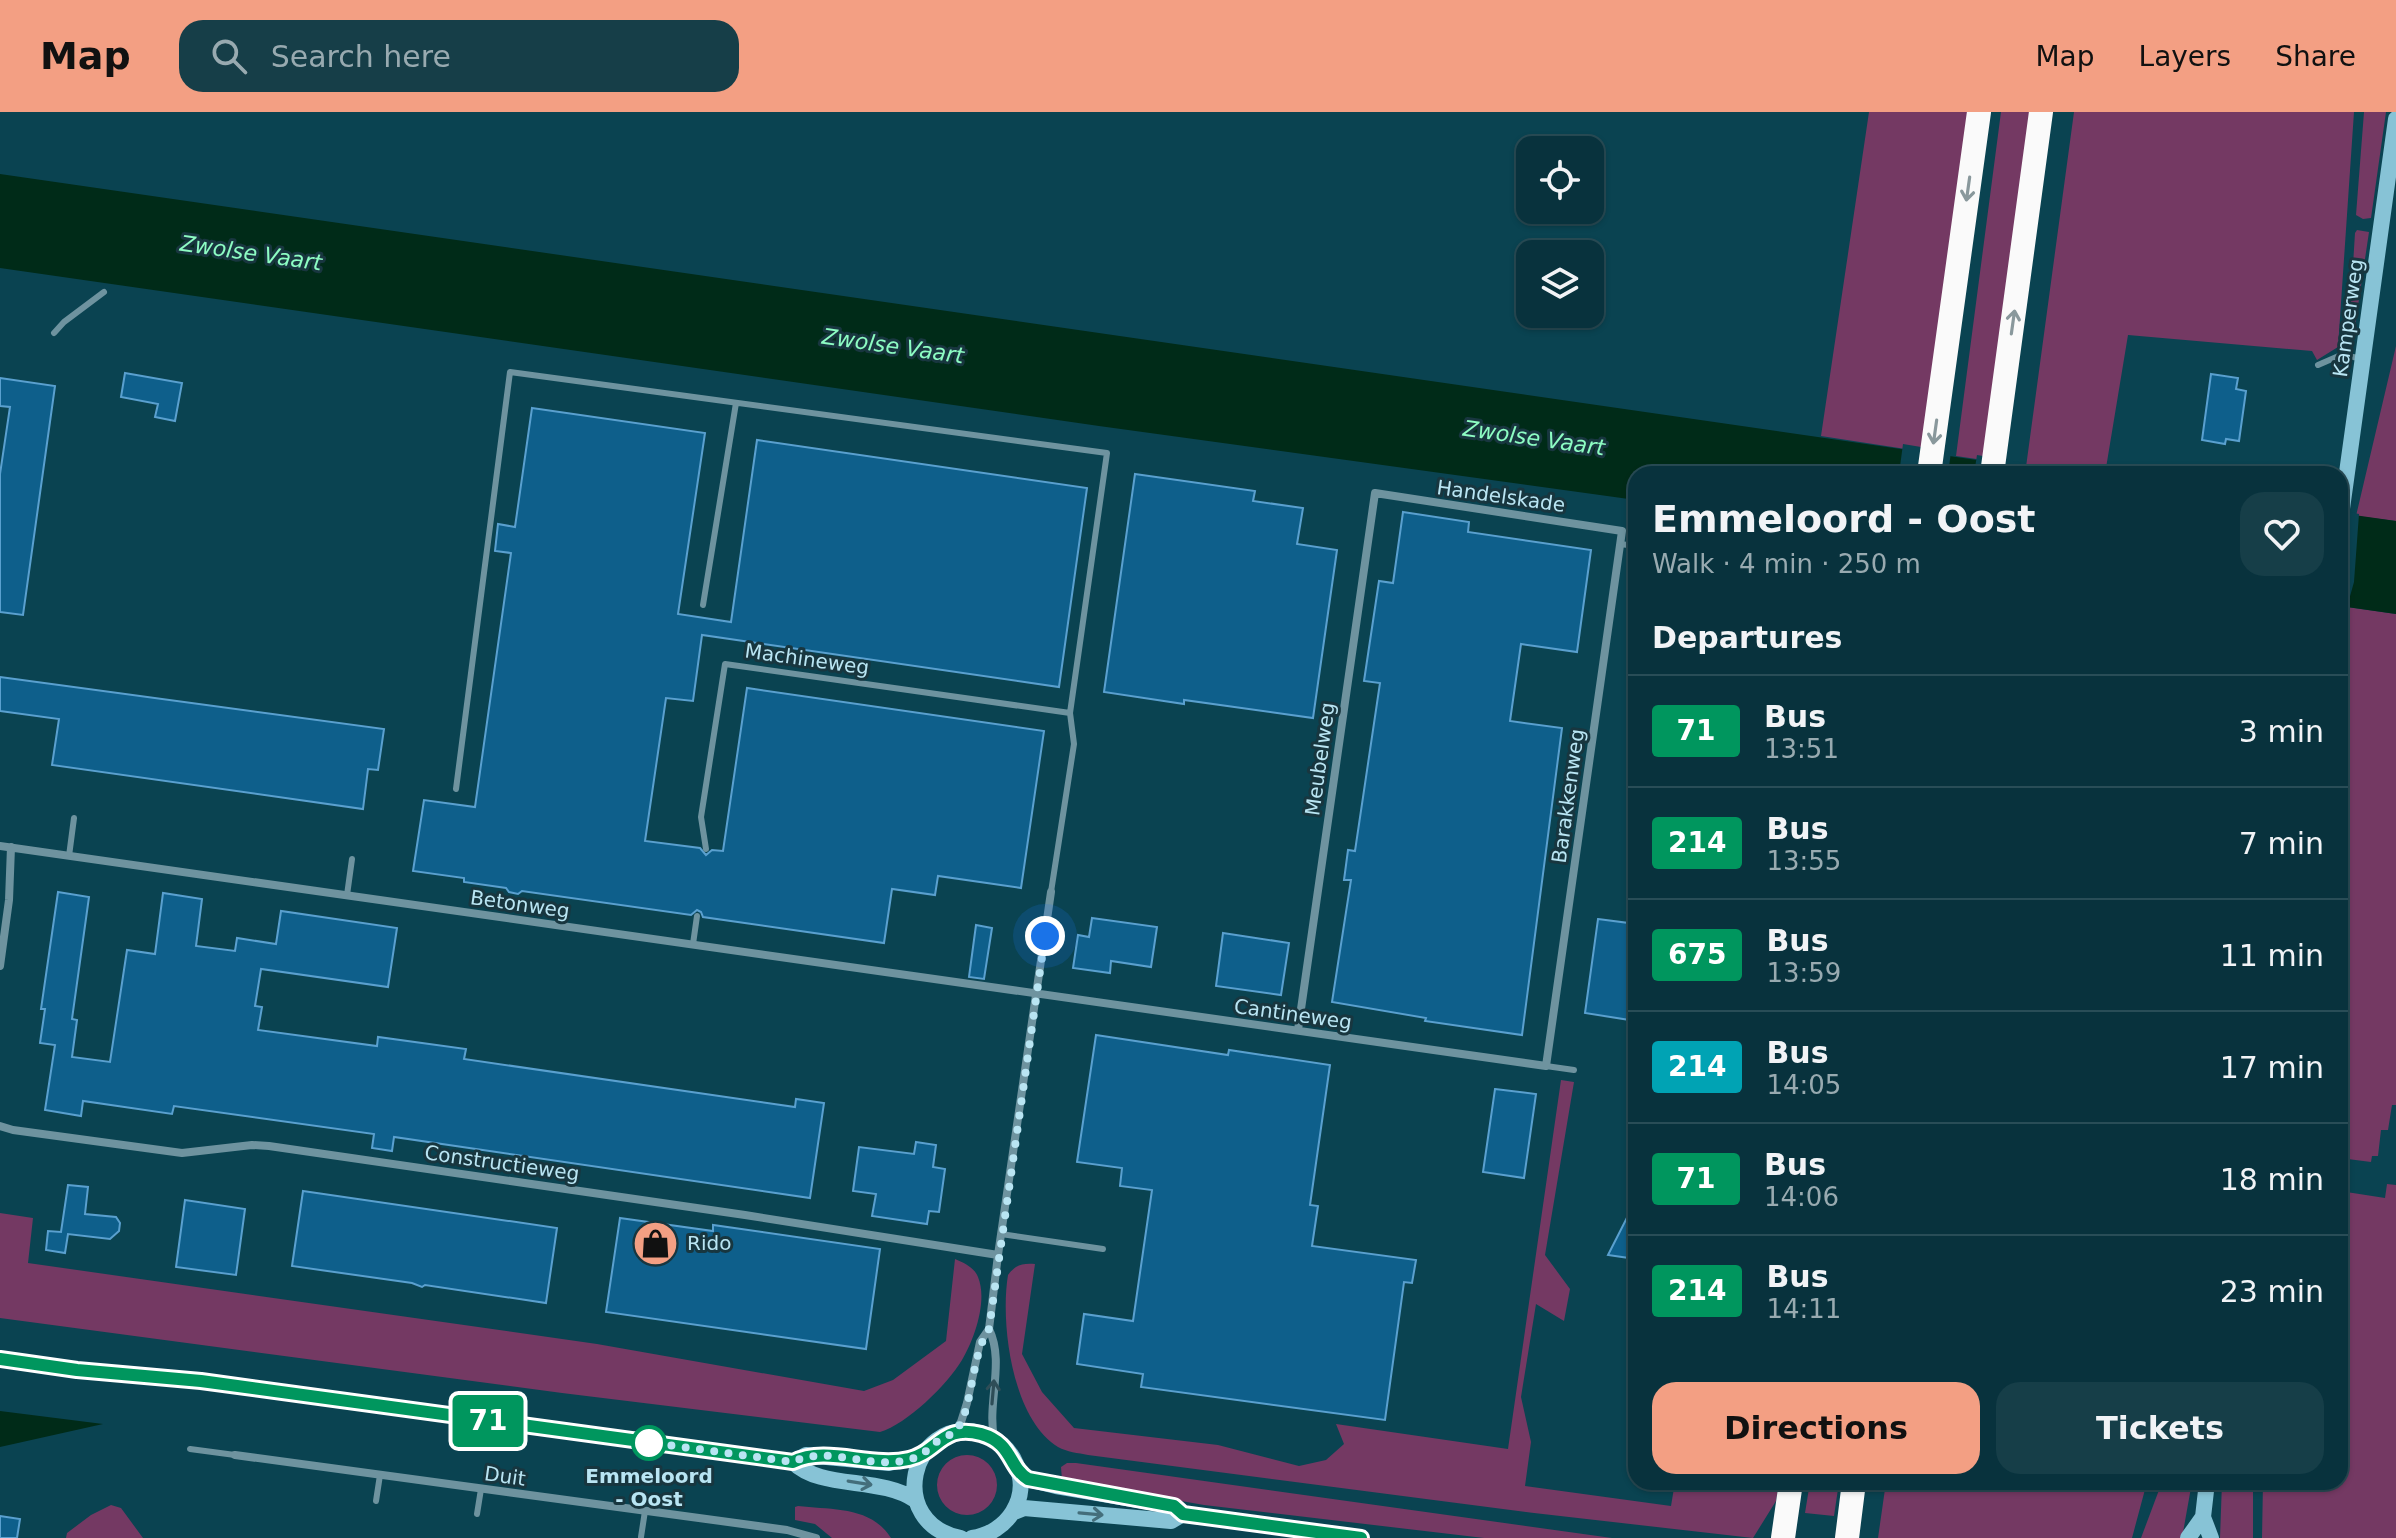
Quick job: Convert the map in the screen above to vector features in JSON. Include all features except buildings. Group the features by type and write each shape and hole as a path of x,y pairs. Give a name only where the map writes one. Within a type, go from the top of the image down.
{"highway":[{"path":"1930,466 1979,112"},
{"path":"1993,466 2041,112"},
{"path":"1785,1528 1790,1490"},
{"path":"1847,1532 1853,1490"}],"main road":[{"name":"Kamperweg","path":"2348,466 2396,119"},
{"path":"0,1359 77,1370 201,1381 793,1462 806,1455 889,1463 923,1455"},
{"path":"915,1500 914,1477 923,1455 942,1438 954,1433 975,1432 995,1439 1010,1454 1019,1474 1020,1493 1014,1512"},
{"path":"793,1462 803,1472 904,1492 915,1500 925,1518 941,1535 961,1538"},
{"path":"1019,1474 1056,1486 1174,1506 1183,1514 1361,1538"},
{"path":"2206,1490 2203,1517 2211,1538"},
{"path":"976,1538 999,1528 1014,1512 1024,1508 1171,1521 1183,1514"},
{"path":"2188,1538 2203,1517"}],"street":[{"name":"Handelskade","path":"1375,493 1622,531"},
{"name":"Meubelweg","path":"1298,1030 1375,493"},
{"name":"Barakkenweg","path":"1546,1066 1622,531"},
{"name":"Betonweg","path":"0,846 1036,992"},
{"path":"0,966 9,900 11,847"},
{"path":"954,1433 967,1403 980,1342 989,1329 1051,892"},
{"name":"Cantineweg","path":"1036,992 1546,1066"},
{"name":"Constructieweg","path":"0,1126 182,1153 269,1146 998,1255"},
{"path":"989,1329 996,1344 992,1406 995,1439"},
{"name":"Duit","path":"235,1455 645,1511 816,1538"}],"lane":[{"path":"54,333 104,292"},
{"path":"2318,365 2341,355 2363,358"},
{"path":"456,789 510,372 1107,453 1070,713 1074,744 1051,892"},
{"path":"703,605 736,403"},
{"path":"1620,544 1628,545"},
{"name":"Machineweg","path":"706,849 701,817 725,664 1070,713"},
{"path":"69,856 74,818"},
{"path":"347,895 352,859"},
{"path":"693,944 697,916"},
{"path":"1546,1066 1574,1070"},
{"path":"1001,1234 1103,1249"},
{"name":"Duit","path":"190,1449 235,1455"},
{"path":"376,1501 380,1475"},
{"path":"477,1514 481,1489"},
{"path":"641,1537 645,1511"}],"shaded area":[{"path":"1869,112 1970,112 1925,452 1821,436"},
{"path":"2001,112 2038,112 1990,461 1956,456"},
{"path":"2074,112 2354,112 2338,347 2317,360 2312,351 2128,335 2106,466 2026,466"},
{"path":"2364,112 2386,112 2371,218 2363,219 2356,215"},
{"path":"2357,230 2369,232 2355,326 2349,329 2355,233"},
{"path":"2396,346 2396,521 2356,516"},
{"path":"2348,607 2396,614 2396,1105 2392,1105 2388,1130 2381,1130 2378,1156 2372,1156 2371,1162 2348,1159"},
{"path":"1561,1080 1574,1082 1545,1255 1570,1289 1564,1321 1536,1304 1521,1397 1531,1442 1525,1486 1671,1506 1674,1490 1778,1490 1776,1501 1753,1538 1534,1513 1069,1451 1058,1447 1042,1434 1020,1393 1008,1343 1008,1275 1019,1265 1035,1264 1022,1354 1042,1392 1074,1428 1218,1445 1299,1466 1326,1460 1344,1444 1336,1424 1508,1449"},
{"path":"2387,1184 2396,1185 2396,1538 2262,1538 2263,1490 2348,1490 2348,1192 2385,1198"},
{"path":"0,1213 33,1218 28,1263 597,1344 864,1391 893,1380 946,1341 955,1259 976,1274 981,1287 980,1309 967,1352 947,1381 914,1412 880,1432 0,1318"},
{"path":"967,1455 978,1457 988,1464 995,1474 995,1496 988,1506 978,1513 967,1515 956,1513 946,1506 939,1496 937,1485 939,1474 946,1464 956,1457"},
{"path":"1076,1463 1612,1538 1484,1538 1204,1505 1062,1480 1061,1467"},
{"path":"1809,1490 1838,1490 1834,1516 1805,1513"},
{"path":"1885,1490 2145,1490 2132,1538 1878,1538"},
{"path":"2159,1490 2191,1490 2182,1538 2141,1538"},
{"path":"2222,1490 2253,1490 2253,1538 2220,1538"},
{"path":"111,1505 121,1508 143,1538 66,1538 67,1533 91,1515"},
{"path":"795,1507 837,1509 862,1515 873,1520 891,1538 832,1538 815,1524 795,1520"}],"water":[{"name":"Zwolse Vaart","path":"0,174 2019,466 1628,466 1628,499 0,268"},
{"path":"2348,514 2396,521 2396,614 2348,607"},
{"path":"0,1411 103,1424 0,1447"}],"pier":[{"path":"1903,444 1951,452 1949,466 1900,466"},
{"path":"1977,455 2025,463 2025,466 1975,466"},
{"path":"2348,512 2359,514 2354,582 2348,603"}],"bus line":[{"name":"71","path":"0,1359 77,1370 201,1381 793,1462 806,1455 889,1463 923,1455 931,1445 954,1433 975,1432 995,1439 1003,1446 1016,1463 1019,1474 1028,1479 1174,1506 1183,1514 1361,1538"}],"place":[{"name":"Rido","path":"656,1243"},
{"name":"Emmeloord - Oost","path":"649,1443"}],"route":[{"path":"649,1443 646,1442 793,1462 806,1455 889,1463 923,1455 931,1445 954,1433 967,1403 980,1342 989,1329 1045,936"}]}
